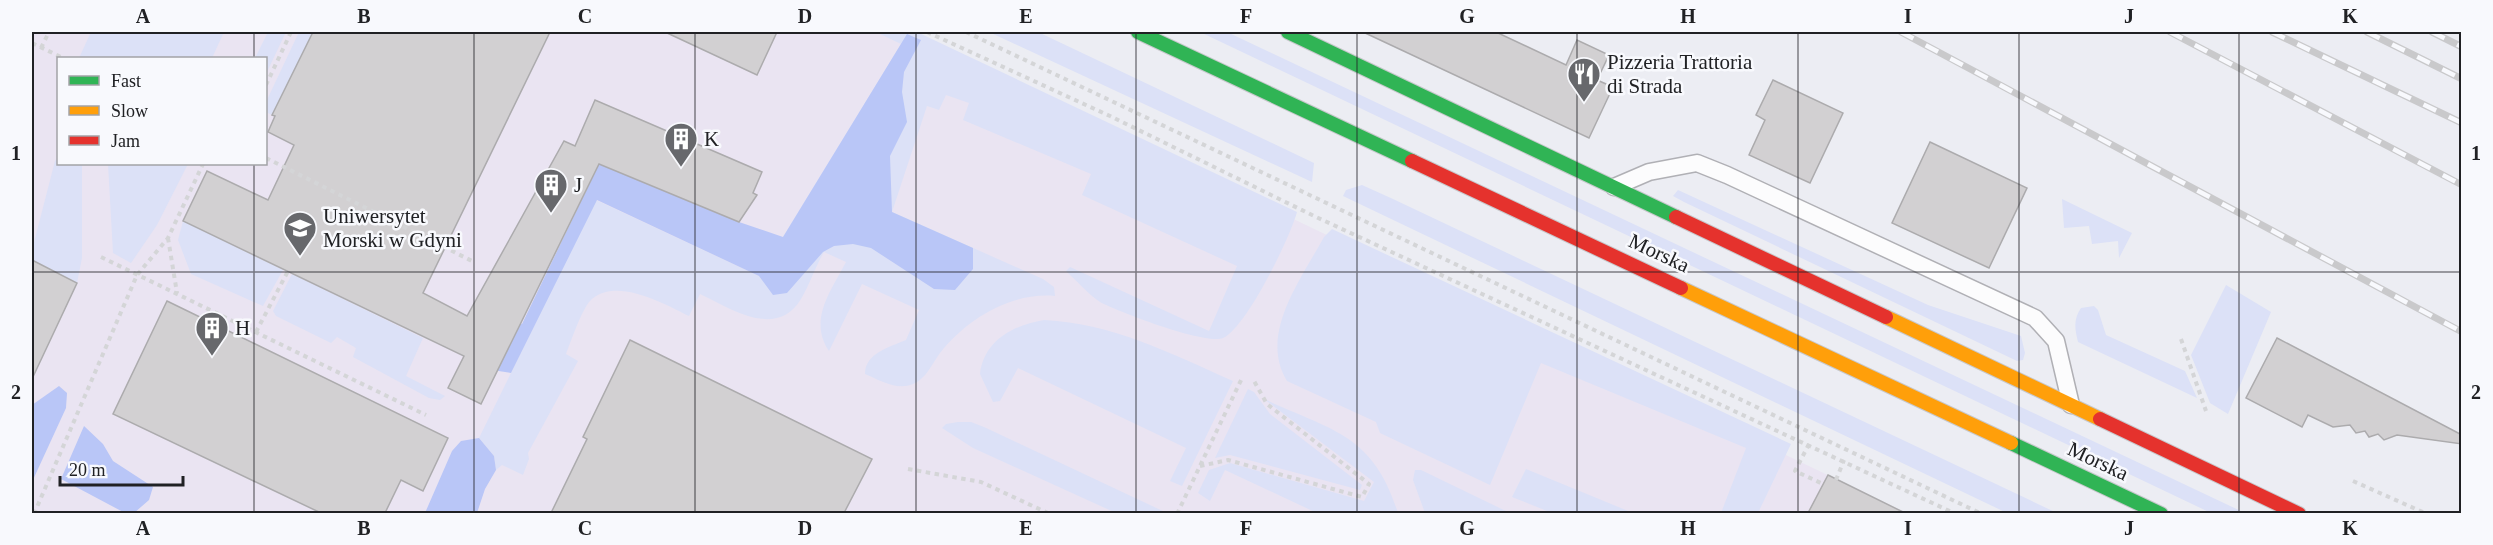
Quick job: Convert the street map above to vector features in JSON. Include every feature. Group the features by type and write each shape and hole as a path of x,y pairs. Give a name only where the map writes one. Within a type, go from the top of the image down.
{"main road":[{"name":"Morska","path":"1138,32 2161,513"},
{"name":"Morska","path":"1288,32 2300,513"}],"lane":[{"path":"1614,187 1649,172 1696,163 2035,318 2056,341 2071,405"}],"path":[{"path":"41,48 49,32"},
{"path":"267,83 291,32"},
{"path":"927,32 1110,116 1314,216 1956,513"},
{"path":"966,32 1982,513"},
{"path":"32,43 61,57"},
{"path":"267,159 474,262"},
{"path":"34,513 137,275 168,238 203,165"},
{"path":"168,238 177,294"},
{"path":"101,257 426,415"},
{"path":"256,332 288,271"},
{"path":"2181,339 2206,411"},
{"path":"1177,513 1243,376"},
{"path":"1200,466 1228,460 1362,497 1369,484 1267,405 1254,381"},
{"path":"1809,444 1795,471 1823,484"},
{"path":"1836,480 1844,460"},
{"path":"908,469 981,482 1050,513"},
{"path":"2353,481 2427,513"}],"shaded area":[{"path":"32,32 903,32 1907,513 32,513"},
{"path":"91,32 224,32 212,57 79,57"},
{"path":"268,32 286,32 267,72 267,57 256,57"},
{"path":"299,32 313,32 272,115 267,112 267,100"},
{"path":"876,32 917,32 1297,212 1277,261 1243,318 1223,338 1213,339 1162,326 1125,313 1096,299 1066,271 1070,267 1209,331 1237,266 1082,195 1091,174 963,120 969,103 946,95 939,110 927,106 892,212 1043,279 1054,287 1055,296 1022,298 991,310 963,329 951,341 922,379 907,386 901,386 888,384 865,374 866,367 879,352 906,340 919,310 862,284 829,351 823,339 821,317 828,295 846,262 824,252 801,299 791,311 779,317 766,319 752,317 700,294 689,316 641,295 614,291 602,293 592,299 578,324 566,354 578,361 528,453 529,459 523,475 502,465 496,470 494,456 479,438 596,200 759,276 901,44"},
{"path":"989,32 1038,32 1314,163 1312,182"},
{"path":"1200,32 1227,32 2245,513 2211,513"},
{"path":"907,34 921,40 904,72 902,92 907,122 890,156 892,212 973,248 973,269 955,290 934,289 871,248 853,244 834,246 823,252 787,293 773,295 759,276 597,200 511,373 492,370 516,321 522,324 599,164 739,222 783,237"},
{"path":"57,158 57,165 82,165 82,258 77,283 32,260 32,250"},
{"path":"108,165 187,165 157,225 131,263 113,253"},
{"path":"1362,185 2057,513 2007,513 1343,196 1346,190"},
{"path":"1678,190 1928,305 2021,336 2025,353 2023,360 2017,361 1684,202 1673,196"},
{"path":"2062,199 2132,233 2119,258 2118,241 2092,244 2089,226 2064,228"},
{"path":"183,221 283,270 263,306 191,274 178,240"},
{"path":"1332,229 1791,444 1758,513 1721,513 1746,448 1541,363 1490,485 1380,433 1376,422 1287,381 1279,363 1277,344 1280,326 1295,288 1324,237"},
{"path":"292,274 423,338 406,376 445,396 440,400 429,398 353,357 356,348 337,337 331,343 276,316 273,311"},
{"path":"2226,285 2271,312 2228,414 2210,403 2191,355"},
{"path":"2094,306 2098,310 2106,335 2185,371 2197,398 2078,342 2075,325 2078,312 2081,308"},
{"path":"1044,320 1069,322 1118,334 1233,381 1182,486 1170,481 1186,448 1018,368 1000,401 993,402 980,374 987,352 994,343 1012,330"},
{"path":"59,386 67,393 66,408 32,482 32,405"},
{"path":"1248,389 1254,392 1270,414 1362,485 1360,490 1230,455 1215,458"},
{"path":"1264,399 1348,438 1376,466 1388,487 1398,513 1317,513 1225,470 1210,501 1198,493 1209,470 1230,463 1364,501 1374,482"},
{"path":"971,422 984,427 1167,513 1116,513 973,448 942,428 946,424"},
{"path":"84,426 103,444 113,461 153,487 149,500 134,513 125,513 61,479"},
{"path":"479,438 494,456 496,470 485,489 477,513 425,513 452,451 461,441"},
{"path":"1526,469 1633,513 1552,513 1512,497"},
{"path":"1415,470 1421,470 1510,513 1425,513 1413,480"}],"building":[{"path":"313,32 550,32 423,293 467,316 564,141 575,146 595,100 762,172 753,193 757,195 739,222 599,164 481,404 448,388 464,356 183,221 207,171 268,200 294,145 268,132 275,116 272,115"},
{"path":"665,32 777,32 757,75"},
{"path":"1363,32 1496,32 1566,65 1577,40 1609,55 1597,80 1613,87 1589,138"},
{"path":"1773,80 1843,113 1810,183 1749,155 1765,120 1756,115"},
{"path":"1930,142 2027,188 1989,268 1892,223"},
{"path":"32,260 77,283 32,379"},
{"name":"H","path":"167,301 448,438 423,491 401,480 385,513 321,513 113,414"},
{"path":"2277,338 2462,435 2462,444 2397,435 2384,440 2378,434 2369,437 2365,431 2356,433 2350,425 2333,427 2308,415 2302,427 2246,398"},
{"path":"630,340 872,459 844,513 551,513 587,439 583,437"},
{"path":"1828,475 1905,513 1808,513"}],"railway":[{"path":"1901,32 2462,332"},
{"path":"2170,32 2462,185"},
{"path":"2272,32 2462,123"},
{"path":"2367,32 2462,79"},
{"path":"2432,32 2462,47"}],"traffic: fast":[{"path":"1138,32 1412,161"},
{"path":"1288,32 1676,217"},
{"path":"2011,443 2161,514"}],"traffic: slow":[{"path":"1681,288 2011,443"},
{"path":"1886,317 2100,419"}],"traffic: jam":[{"path":"1412,161 1681,288"},
{"path":"1676,217 1886,317"},
{"path":"2100,419 2299,514"}],"place":[{"name":"Pizzeria Trattoria di Strada","path":"1584,103"},
{"name":"K","path":"681,168"},
{"name":"J","path":"551,214"},
{"name":"Uniwersytet Morski w Gdyni","path":"300,257"},
{"name":"H","path":"212,357"}]}
